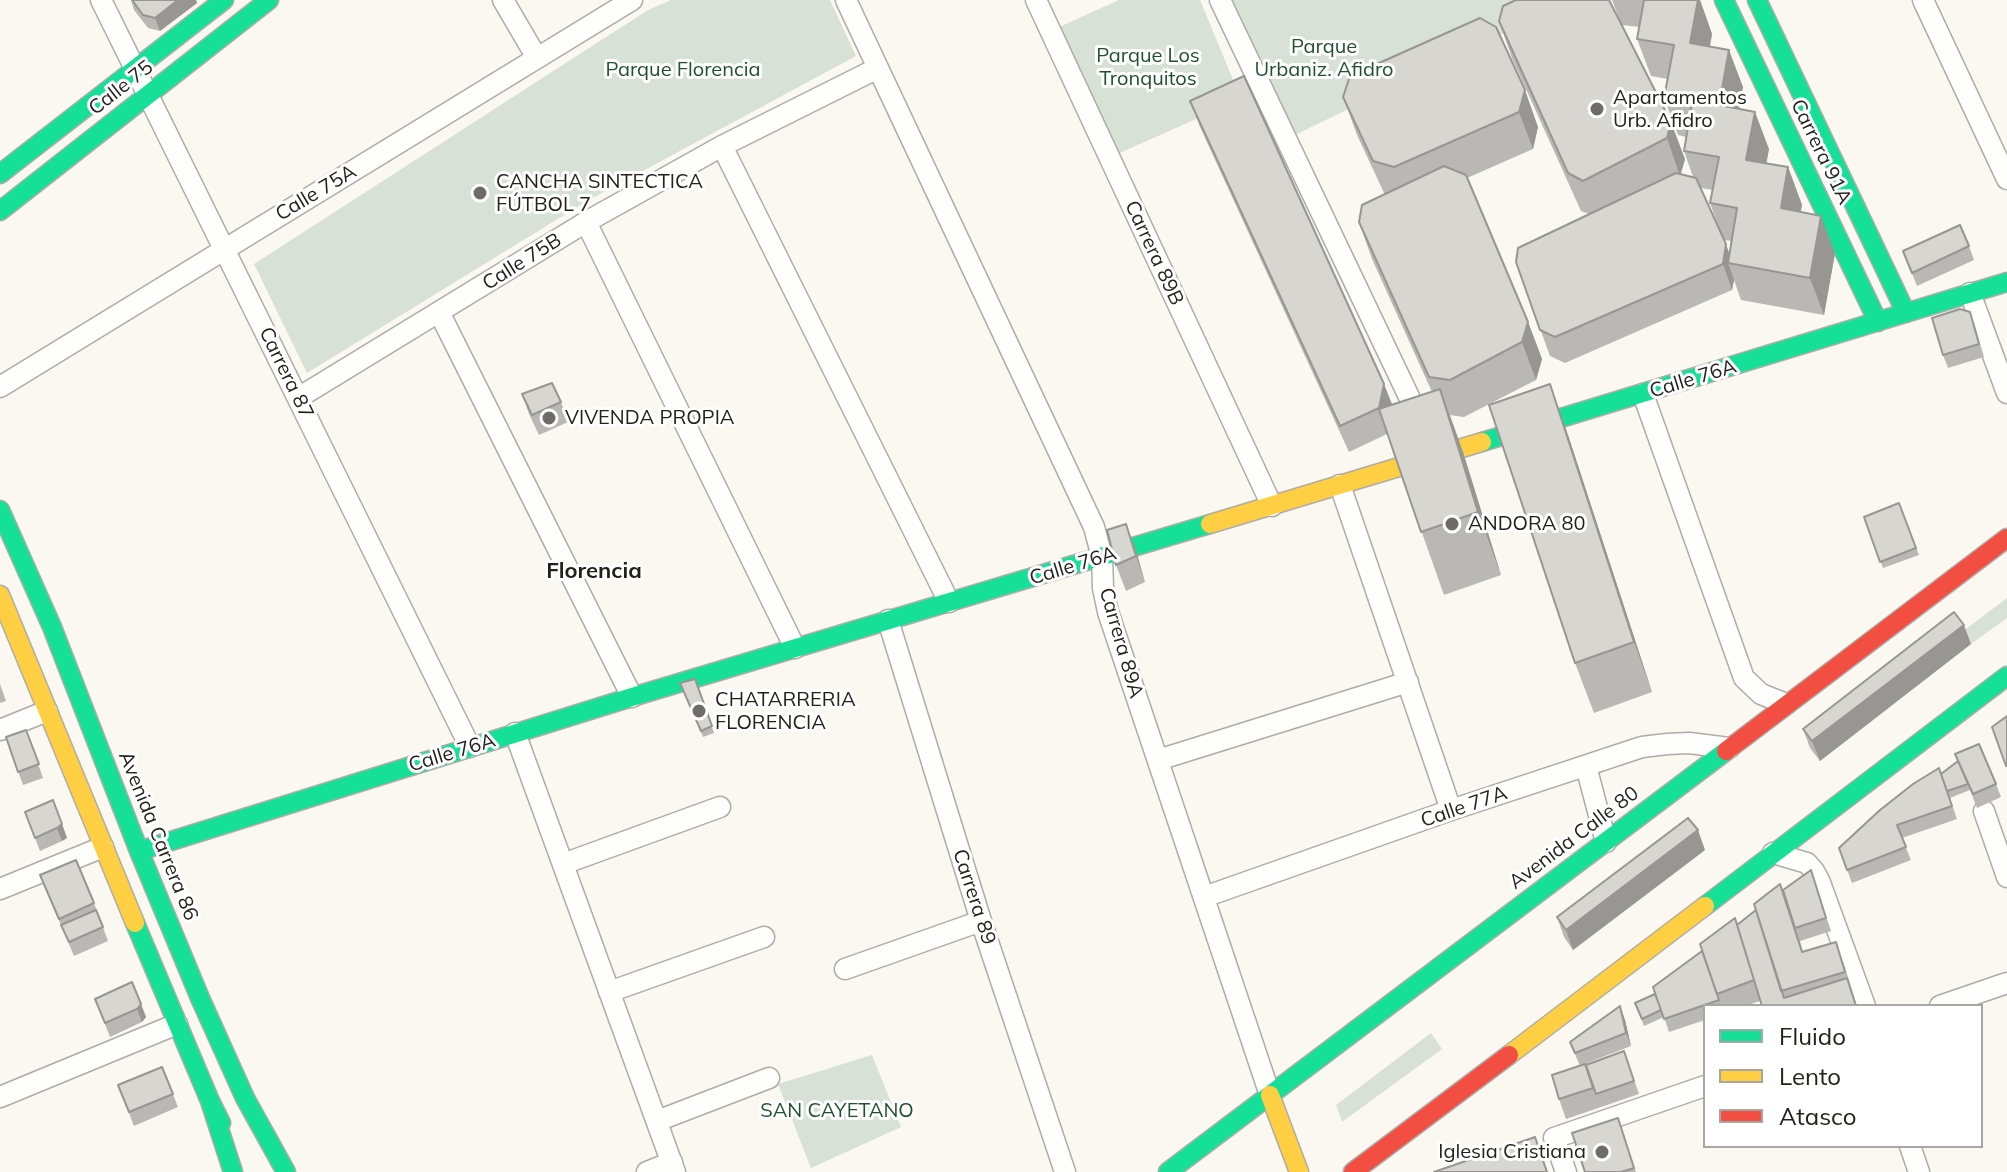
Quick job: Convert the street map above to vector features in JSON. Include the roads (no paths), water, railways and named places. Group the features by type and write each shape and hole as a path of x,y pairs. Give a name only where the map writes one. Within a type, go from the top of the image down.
{"main road":[{"name":"Calle 75","path":"0,174 224,0"},
{"name":"Calle 75","path":"0,211 269,0"},
{"name":"Carrera 91A","path":"1724,0 1878,322"},
{"name":"Carrera 91A","path":"1757,0 1906,313"},
{"name":"Calle 76A","path":"139,851 632,697 2007,282"},
{"name":"Avenida Carrera 86","path":"0,510 52,627 200,998 245,1098 286,1172"},
{"name":"Avenida Calle 80","path":"1168,1172 2007,538"},
{"path":"0,595 177,1024 210,1101 246,1172"},
{"path":"1353,1172 2007,676"},
{"name":"Carrera 89A","path":"1270,1095 1299,1172"},
{"path":"210,1101 233,1172"}],"street":[{"name":"Carrera 87","path":"101,0 470,747"},
{"path":"503,0 537,58"},
{"name":"Calle 75A","path":"0,387 632,0"},
{"name":"Carrera 89A","path":"846,0 1094,527 1102,557 1108,612 1270,1095"},
{"name":"Carrera 89B","path":"1036,0 1272,506"},
{"path":"1220,0 1437,456"},
{"path":"1923,0 2007,179"},
{"name":"Calle 75B","path":"298,398 586,222 722,146 878,68"},
{"path":"722,146 949,602"},
{"path":"586,222 795,648"},
{"path":"1970,293 2007,393"},
{"path":"439,312 632,697"},
{"path":"1643,394 1744,678 1761,694 1786,704"},
{"path":"1340,485 1451,810"},
{"name":"Carrera 89","path":"888,620 981,921 1065,1172"},
{"path":"1158,760 1408,682"},
{"path":"0,730 47,711"},
{"path":"515,733 674,1167 647,1172"},
{"name":"Calle 77A","path":"1204,897 1642,747 1689,743 1729,748"},
{"path":"1586,766 1606,842"},
{"path":"563,864 720,807"},
{"path":"1984,811 2007,877"},
{"path":"0,889 103,847"},
{"path":"1773,853 1807,863 1814,871 1864,1004"},
{"path":"845,969 981,921"},
{"path":"609,992 764,937"},
{"path":"1946,1004 2007,983"},
{"path":"0,1097 177,1024"},
{"path":"657,1121 769,1078"},
{"path":"1566,1172 1554,1138 1703,1087"},
{"path":"1911,1148 1919,1172"}],"place":[{"name":"Apartamentos Urb. Afidro","path":"1597,109"},
{"name":"CANCHA SINTECTICA FÚTBOL 7","path":"480,193"},
{"name":"VIVENDA PROPIA","path":"549,418"},
{"name":"ANDORA 80","path":"1452,524"},
{"name":"CHATARRERIA FLORENCIA","path":"699,711"},
{"name":"Iglesia Cristiana","path":"1602,1152"}],"district":[{"name":"Florencia","path":"594,571"}],"park label":[{"name":"Parque Urbaniz. Afidro","path":"1324,58"},
{"name":"Parque Los Tronquitos","path":"1148,68"},
{"name":"Parque Florencia","path":"683,70"},
{"name":"SAN CAYETANO","path":"837,1111"}]}
